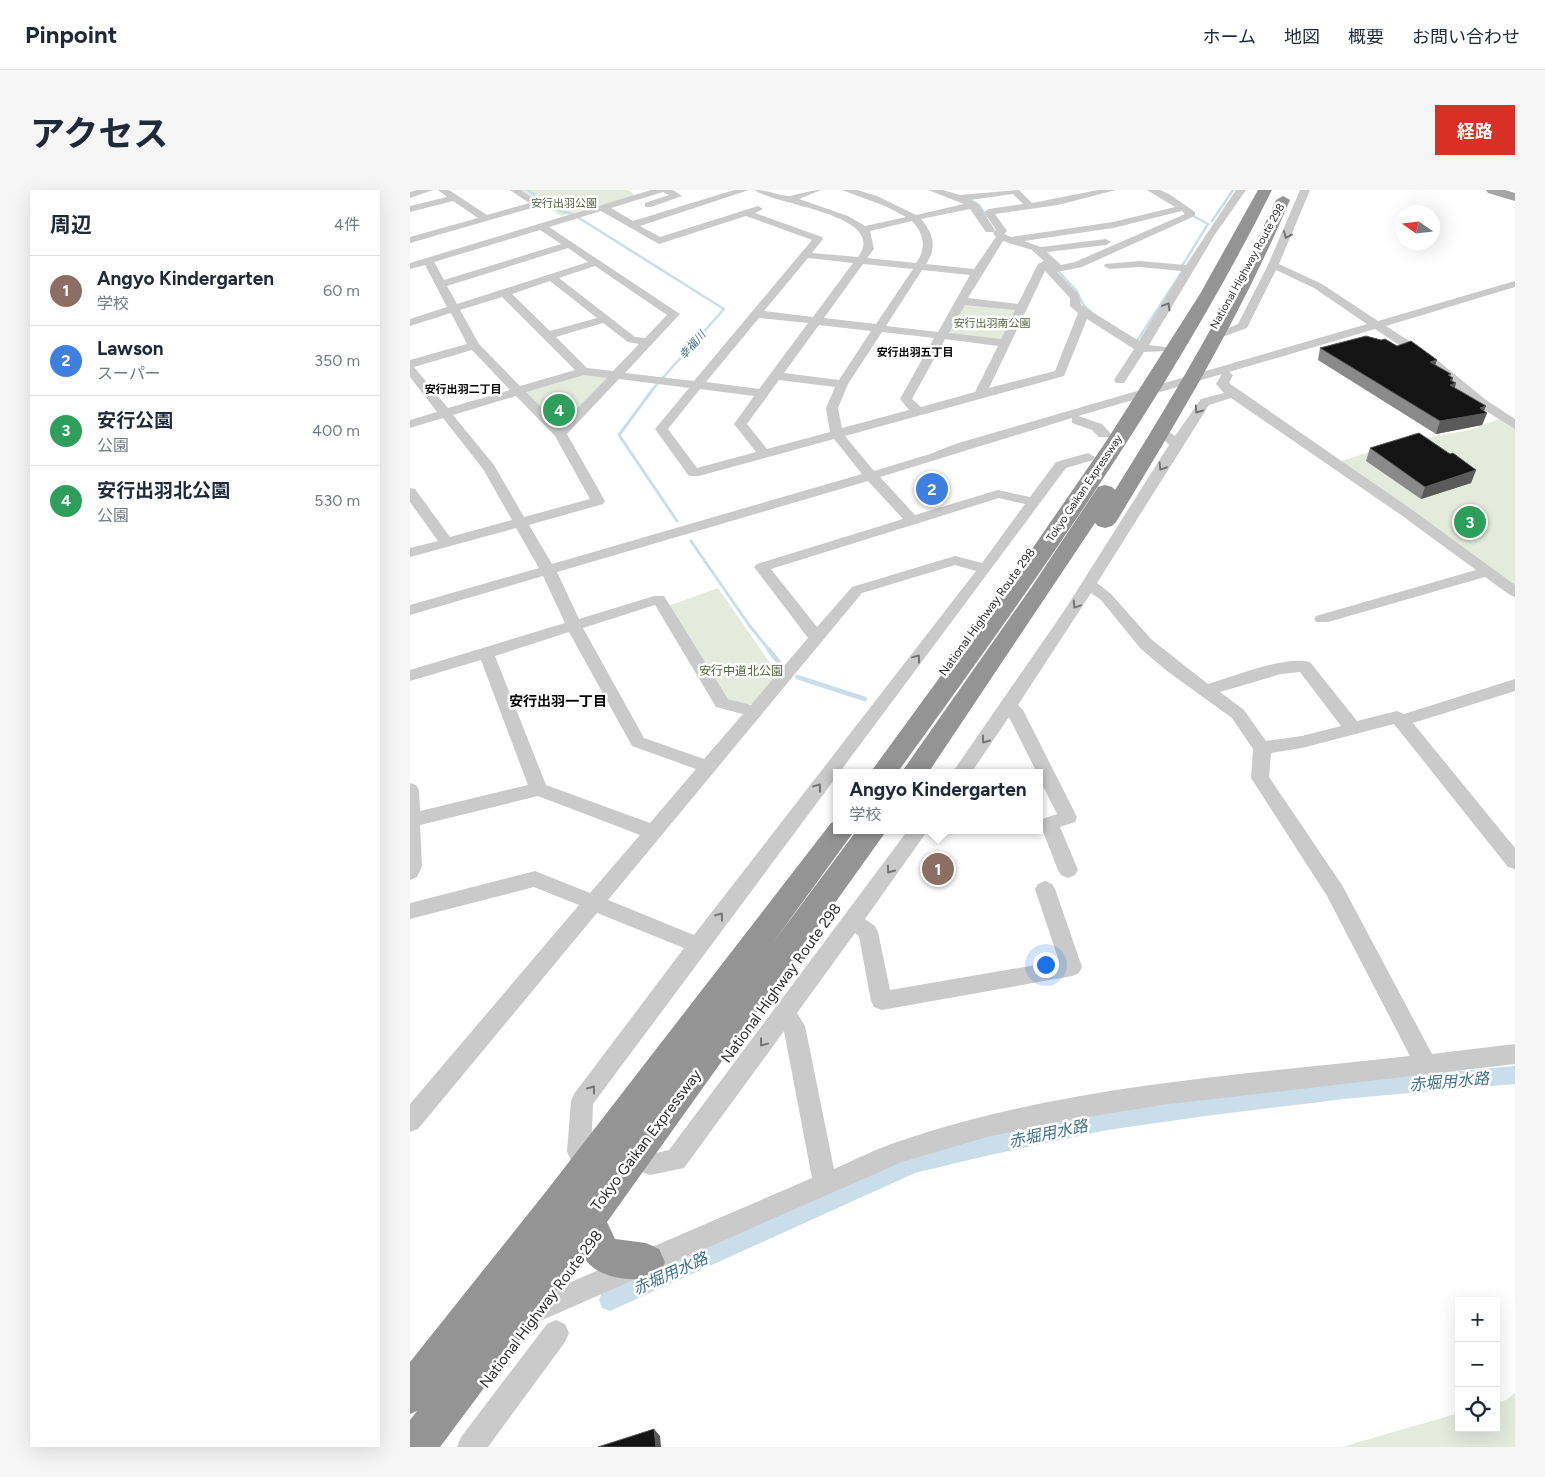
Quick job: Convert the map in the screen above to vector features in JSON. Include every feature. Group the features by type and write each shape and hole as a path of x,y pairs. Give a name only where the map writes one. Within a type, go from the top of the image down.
{"highway":[{"name":"National Highway Route 298","path":"872,769 1020,567 1127,402 1159,345 1217,256 1255,192"},
{"name":"Tokyo Gaikan Expressway","path":"886,769 1011,595 1111,450 1210,291 1255,192"},
{"name":"Tokyo Gaikan Expressway","path":"917,769 1043,587 1130,452 1284,193"},
{"path":"935,764 1019,653 1061,591 1190,382 1259,258 1284,193"},
{"path":"935,764 1059,581 1140,453"},
{"path":"412,1365 579,1152 833,820"},
{"path":"410,1394 561,1201 838,834"},
{"name":"Tokyo Gaikan Expressway","path":"415,1447 611,1188 870,834"},
{"name":"National Highway Route 298","path":"438,1447 550,1320 596,1236 650,1164 886,834"},
{"path":"596,1236 599,1249 606,1256 646,1262"}],"main road":[{"path":"1492,190 1515,197"}],"street":[{"path":"410,195 428,190"},
{"path":"515,190 559,221"},
{"path":"410,266 603,208 638,193 661,190"},
{"path":"616,215 677,196 666,190"},
{"path":"632,225 744,190"},
{"path":"760,190 848,220 863,229 868,236 869,248 740,424 764,454"},
{"path":"603,208 660,241 816,190"},
{"path":"847,190 888,204 915,218 925,230 929,239 928,250 919,268 842,384 832,408 837,434 870,476 912,520"},
{"path":"933,190 961,198 974,205 995,238 1093,228 1183,208"},
{"path":"1111,190 1051,207 1031,206 989,212 1006,238 1031,250 1065,284 1075,297 1076,306 1104,326 1159,345"},
{"path":"1152,190 1170,198 1203,220"},
{"path":"1230,370 1215,363 1210,344 1243,326 1274,265 1305,190"},
{"path":"961,198 1015,191 1031,206"},
{"path":"1006,238 1039,250 1059,269 1078,265 1114,250 1203,220 1255,192"},
{"path":"410,203 448,193 485,218"},
{"path":"410,209 448,193"},
{"path":"990,193 1000,211"},
{"path":"1142,207 1170,198"},
{"path":"410,240 536,204"},
{"path":"863,229 974,205"},
{"path":"746,213 818,239 661,429 694,474 1060,373 1084,312"},
{"path":"918,412 906,399 977,273 1006,238 1100,216"},
{"path":"1120,380 1159,345 1190,269 1203,220"},
{"path":"417,224 430,234"},
{"path":"541,226 674,314 560,434"},
{"path":"1093,228 1114,250"},
{"path":"1039,250 1106,242"},
{"path":"442,284 567,244"},
{"path":"806,255 977,273"},
{"path":"410,552 598,501 560,434 474,346 456,308 428,261"},
{"path":"410,323 595,263"},
{"path":"1109,266 1122,263 1190,269"},
{"path":"980,395 1043,264"},
{"path":"1274,265 1318,286 1427,358 1482,403 1515,425"},
{"path":"551,277 632,340 648,342"},
{"path":"935,457 965,452 1076,420 1190,382 1378,327 1515,284"},
{"path":"1378,327 1515,291"},
{"path":"505,292 550,335 583,371"},
{"path":"962,301 1023,308"},
{"path":"757,314 1006,343"},
{"path":"550,335 605,319"},
{"path":"410,364 474,346"},
{"path":"410,369 488,468 548,570 574,626 638,742 708,767"},
{"path":"1230,370 1222,384 1233,394 1406,512 1515,592"},
{"path":"410,424 583,371 762,393"},
{"path":"776,376 842,384"},
{"path":"964,769 1008,708 1090,584 1176,444 1205,402 1233,394"},
{"path":"410,610 935,457 960,447 1127,402"},
{"path":"579,1152 582,1101 698,945 985,569 1062,464 1098,446 1097,426 1076,420"},
{"path":"1160,430 1176,444"},
{"path":"410,492 446,542"},
{"path":"817,638 762,567 998,494 1033,502"},
{"path":"410,1121 595,904 653,832 857,590 954,560 985,569"},
{"path":"1322,619 1487,572"},
{"path":"1090,584 1106,597 1146,644 1173,667 1208,690 1238,714 1262,748 1260,778 1335,891 1393,1005 1426,1064"},
{"path":"410,676 659,600 722,703 755,712"},
{"path":"486,653 539,789"},
{"path":"1208,690 1280,669 1304,666 1352,727"},
{"path":"1401,721 1515,685"},
{"path":"1008,708 1014,710 1068,817 1049,824 1068,870"},
{"path":"1262,748 1302,742 1352,727 1398,717 1515,862"},
{"path":"411,820 539,789 653,832"},
{"path":"410,790 412,866 410,872"},
{"path":"650,1164 676,1160 916,834"},
{"path":"410,911 535,879 698,945"},
{"path":"853,921 868,932 882,1001 1072,967 1045,889"},
{"path":"785,1013 794,1026 825,1184"},
{"path":"412,1365 550,1320 646,1262 899,1152 953,1134 1013,1118 1144,1096 1515,1054"},
{"path":"471,1447 550,1320"}],"green space":[{"name":"安行出羽公園","path":"520,190 628,190 634,194 632,197 561,216"},
{"name":"安行出羽南公園","path":"968,304 1016,311 1003,338 997,340 949,332 963,305"},
{"path":"579,374 605,376 608,379 564,425 556,426 525,394 528,390"},
{"path":"1499,419 1515,427 1515,586 1341,461 1420,436 1424,438 1470,430"},
{"name":"安行中道北公園","path":"718,588 770,663 781,671 756,703 746,705 726,698 668,606"},
{"path":"1515,1393 1515,1447 1342,1447 1455,1414 1455,1432 1500,1432 1500,1402"}],"building":[{"path":"1366,336 1381,340 1385,339 1397,346 1411,341 1437,360 1430,362 1451,374 1448,375 1453,378 1450,380 1456,383 1450,385 1486,406 1480,408 1487,413 1440,421 1320,348"},
{"path":"1419,433 1450,454 1453,453 1476,470 1425,487 1370,448"},
{"path":"940,474 949,484 927,491 917,481"},
{"path":"654,1429 656,1447 598,1447"}],"waterway":[{"name":"幸福川","path":"527,190 561,211 575,215"},
{"path":"1212,221 1233,190"},
{"path":"967,198 979,205 986,216"},
{"path":"1182,266 1208,224 1195,217"},
{"name":"幸福川","path":"579,218 724,309 652,390"},
{"path":"1055,268 1076,290 1084,306 1092,313"},
{"path":"1135,340 1137,341 1183,270"},
{"name":"幸福川","path":"653,389 619,435 677,521"},
{"name":"幸福川","path":"691,541 749,625 770,651"},
{"name":"幸福川","path":"769,650 781,665"},
{"name":"幸福川","path":"797,677 865,699"},
{"name":"赤堀用水路","path":"610,1300 913,1164 981,1147 1107,1121 1205,1107 1353,1089 1515,1075"}],"place":[{"name":"安行出羽北公園","path":"559,410"},
{"name":"Lawson","path":"932,489"},
{"name":"安行公園","path":"1470,522"},
{"name":"Angyo Kindergarten","path":"938,869"}],"district":[{"name":"安行出羽五丁目","path":"915,352"},
{"name":"安行出羽二丁目","path":"463,389"},
{"name":"安行出羽一丁目","path":"558,701"}]}
